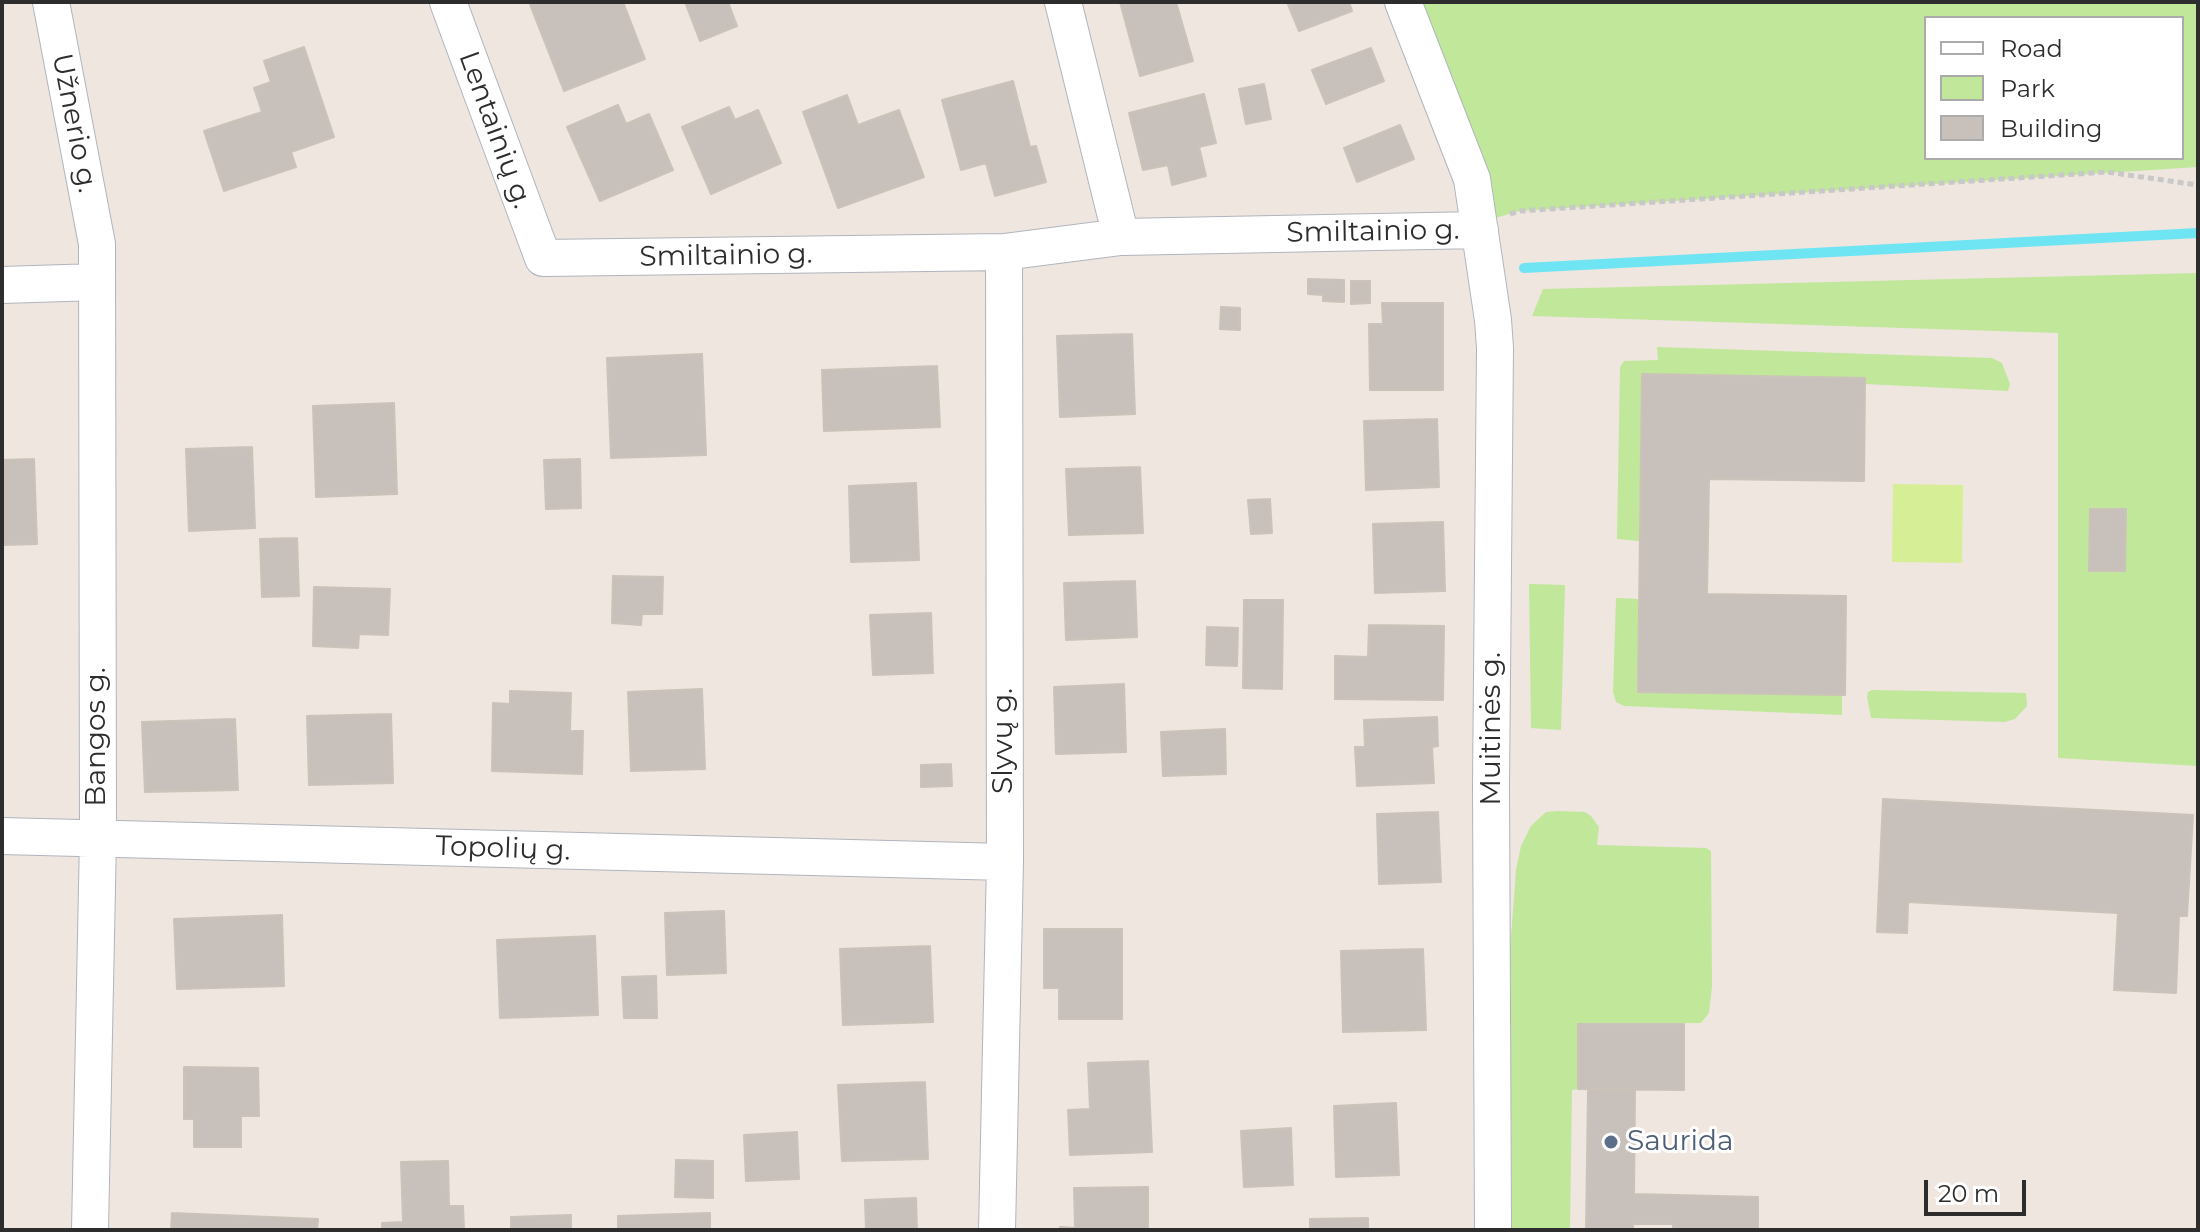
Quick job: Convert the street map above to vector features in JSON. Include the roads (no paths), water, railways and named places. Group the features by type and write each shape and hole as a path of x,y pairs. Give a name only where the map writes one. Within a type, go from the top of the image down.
{"street":[{"name":"Užnerio g.","path":"51,2 97,244"},
{"name":"Lentainių g.","path":"448,2 543,258"},
{"path":"1063,2 1121,237"},
{"name":"Muitinės g.","path":"1403,2 1472,179 1495,348 1491,771 1493,1230"},
{"name":"Smiltainio g.","path":"543,258 1004,252 1121,237 1480,230"},
{"name":"Bangos g.","path":"90,1230 98,838 97,244"},
{"name":"Slyvų g.","path":"997,1230 1005,862 1004,252"},
{"path":"2,285 97,282"},
{"name":"Topolių g.","path":"2,836 1005,862"}],"waterway":[{"path":"1524,268 2198,233"}],"place":[{"name":"Saurida","path":"1611,1142"}]}
